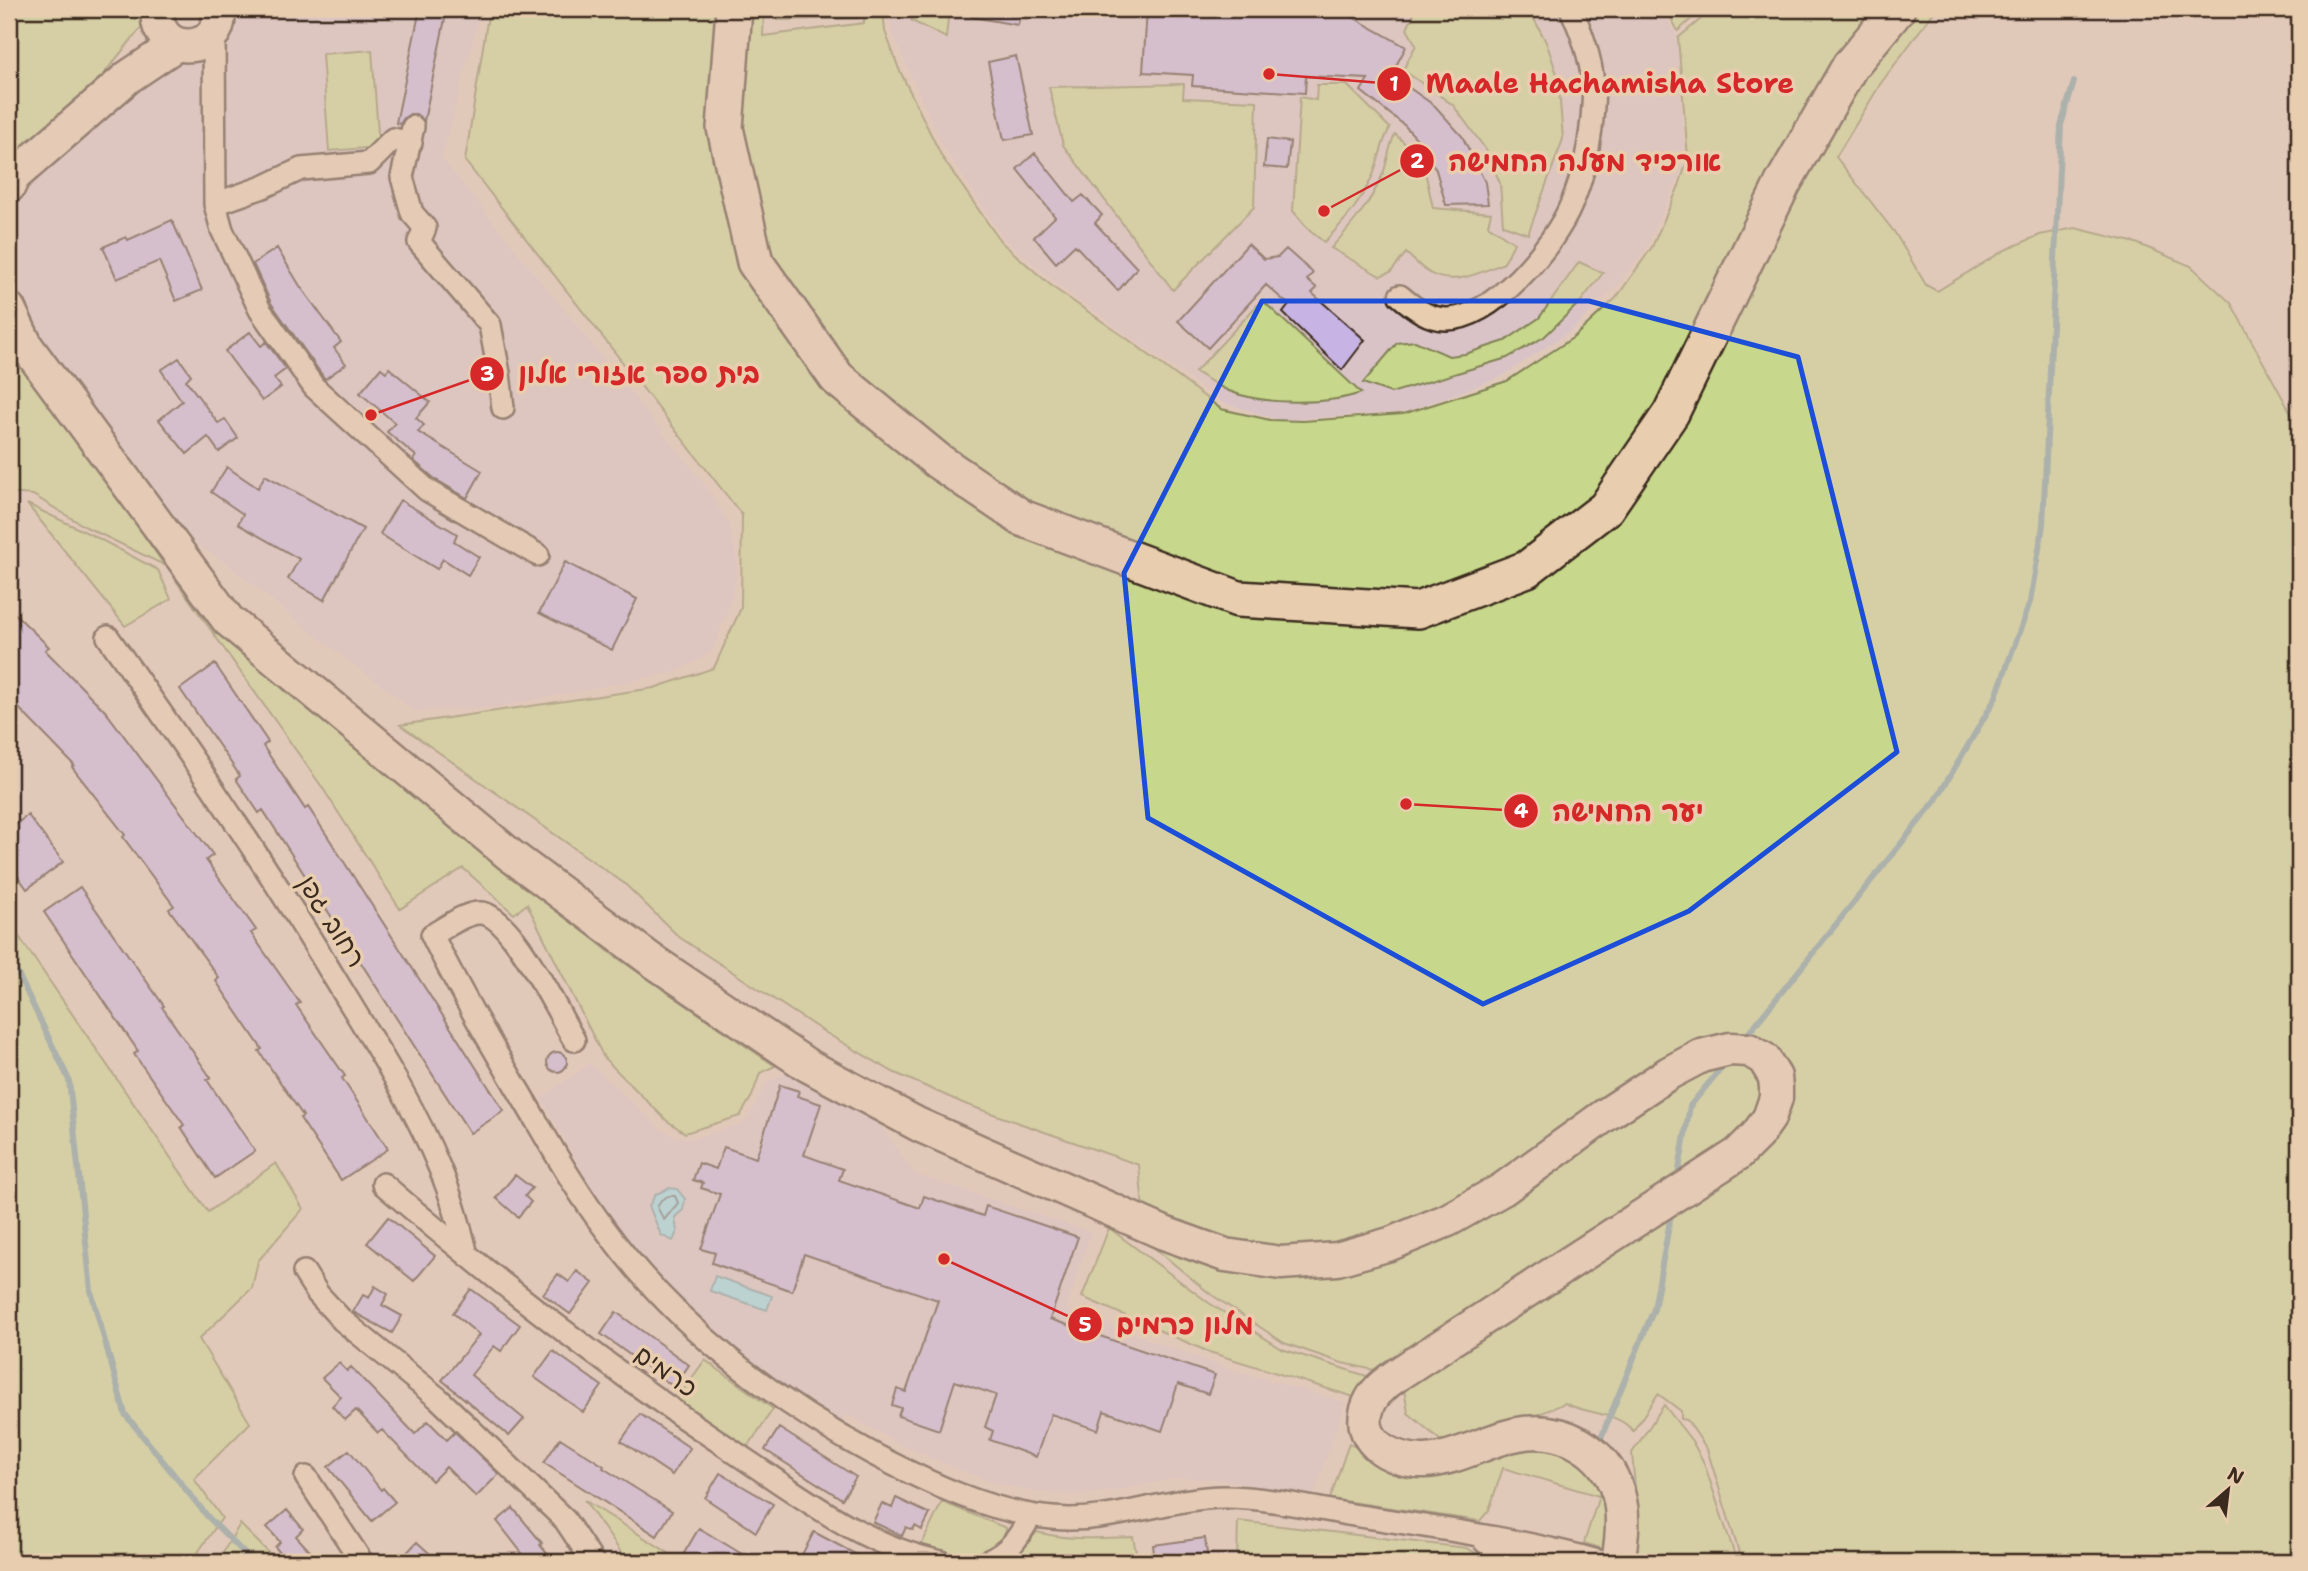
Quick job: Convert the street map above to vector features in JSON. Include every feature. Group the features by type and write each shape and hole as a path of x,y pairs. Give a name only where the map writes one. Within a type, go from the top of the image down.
{"main road":[{"path":"734,9 725,128 755,262 837,378 938,461 1022,518 1238,599 1418,610 1527,569 1606,508 1671,413 1783,183 1850,66 1897,9"},
{"path":"9,186 14,176 128,77 165,28 187,46 198,45 207,40 218,16"},
{"path":"9,309 27,347 228,620 510,855 650,960 807,1065 919,1125 1164,1233 1225,1255 1281,1262 1337,1259 1390,1244 1448,1220 1503,1189 1629,1098 1692,1060 1730,1049 1749,1050 1764,1059 1775,1077 1776,1098 1764,1127 1744,1149 1398,1374 1371,1399 1366,1413 1370,1437 1384,1451 1406,1460 1447,1458 1517,1434 1538,1432 1557,1434 1581,1444 1602,1461 1619,1494 1622,1514 1618,1562"}],"street":[{"path":"1400,296 1430,316 1447,319 1482,308 1508,289 1527,270 1559,227 1572,205 1581,174 1590,139 1594,103 1590,64 1582,33 1571,9"},
{"path":"218,16 215,204 222,230 260,310 314,387 427,490 538,555"},
{"path":"215,204 263,187 302,169 369,163 393,139 412,135 402,177 412,213 425,228 419,242 490,325 503,408"},
{"name":"רחוב גפן","path":"108,637 233,816 389,1068 424,1131 441,1169 467,1255"},
{"path":"574,1040 518,943 495,918 485,913 474,913 432,935 476,1018 576,1188 622,1253 678,1313 762,1384 844,1438 909,1472 996,1507 1058,1519 1097,1518 1185,1501 1233,1497 1472,1533 1531,1544 1602,1562"},
{"name":"כרמים","path":"383,1184 467,1255 621,1374 797,1494 877,1540 915,1556 942,1562"},
{"path":"304,1272 318,1294 342,1320 439,1399 565,1520 593,1562"},
{"path":"306,1477 356,1560"},
{"path":"986,1562 1008,1550 1023,1531 1031,1515"},
{"path":"1472,1533 1525,1562"}],"highlighted area":[{"path":"1262,301 1589,301 1798,357 1897,752 1689,911 1483,1004 1148,818 1124,573"}],"shaded area":[{"path":"213,9 481,9 442,158 703,482 730,525 738,571 727,613 712,652 677,672 582,691 497,707 415,711 226,563 184,536 41,349 17,299 9,265 9,248 11,221 26,186"},
{"path":"889,9 1661,9 1677,35 1685,157 1645,251 1616,287 1572,330 1501,377 1405,412 1280,420 1221,402 1060,287 1004,239 942,145 891,31"},
{"path":"590,1063 661,1129 690,1139 742,1124 750,1115 767,1082 793,1069 876,1119 915,1174 1091,1232 1067,1309 1227,1368 1345,1402 1314,1495 1216,1479 1178,1478 1120,1490 1077,1495 1033,1492 991,1482 952,1467 900,1444 847,1415 840,1422 764,1373 691,1308 616,1226 595,1195 541,1098"}],"green space":[{"path":"9,9 146,9 141,28 102,76 9,161"},
{"path":"489,9 764,9 763,36 864,23 864,9 883,9 885,31 899,69 942,157 1001,242 1054,288 1221,409 1270,420 1303,421 1403,414 1507,381 1574,337 1616,298 1652,247 1679,186 1688,158 1678,38 1713,9 1936,9 1881,83 1836,157 1895,233 1926,285 1937,291 2005,250 2040,235 2075,228 2136,243 2191,266 2231,303 2299,428 2299,1562 1742,1562 1707,1449 1687,1420 1681,1419 1681,1411 1658,1394 1633,1431 1619,1420 1565,1403 1480,1439 1440,1440 1408,1413 1403,1383 1388,1373 1342,1363 1284,1343 1209,1293 1146,1241 1139,1165 965,1104 893,1072 821,1030 679,937 625,884 400,725 654,688 714,668 741,608 742,515 465,161"},
{"path":"779,9 857,9 858,18 778,20"},
{"path":"909,9 949,9 946,38 912,21"},
{"path":"1416,9 1529,9 1546,42 1558,77 1563,139 1528,234 1503,225 1500,183 1486,150 1453,105 1403,70 1416,45 1407,29"},
{"path":"1666,9 1702,9 1678,31"},
{"path":"372,50 379,147 329,151 322,54"},
{"path":"1184,84 1183,98 1257,101 1254,207 1173,290 1063,145 1049,87"},
{"path":"1317,85 1347,85 1390,128 1373,175 1358,203 1324,242 1310,231 1293,211 1300,97 1316,100"},
{"path":"1395,134 1418,156 1426,176 1433,208 1491,213 1488,225 1514,243 1504,263 1466,277 1447,279 1428,272 1406,253 1391,272 1380,276 1331,248 1372,196 1384,171"},
{"path":"1579,262 1603,273 1581,301 1544,337 1507,358 1391,393 1363,383 1397,343 1415,341 1449,356 1465,354 1505,341 1539,318"},
{"path":"1262,300 1361,393 1331,400 1295,402 1259,399 1229,391 1195,372"},
{"path":"9,336 164,565 86,527 33,495 9,493"},
{"path":"27,504 158,570 171,599 125,626"},
{"path":"174,578 285,691 613,955 775,1066 760,1073 752,1096 740,1116 685,1133 666,1120 604,1058 527,904 514,914 463,868 400,909 322,787"},
{"path":"9,922 208,1212 276,1163 303,1209 258,1261 252,1288 199,1339 250,1423 194,1479 222,1518 191,1562 9,1562"},
{"path":"1109,1228 1209,1303 1282,1349 1373,1378 1354,1397 1209,1352 1082,1297"},
{"path":"705,1360 773,1409 745,1451 675,1401"},
{"path":"1664,1405 1692,1441 1704,1463 1737,1562 1636,1562 1639,1533 1632,1453"},
{"path":"1349,1443 1397,1474 1423,1476 1519,1448 1540,1445 1558,1450 1583,1464 1600,1486 1606,1503 1607,1550 1584,1543 1599,1496 1503,1468 1489,1510 1480,1521 1330,1499"},
{"path":"584,1500 683,1562 628,1562"},
{"path":"942,1502 1006,1528 1003,1538 990,1549 973,1555 956,1555 920,1548"},
{"path":"1238,1521 1466,1548 1494,1562 1237,1562"},
{"path":"240,1524 275,1559 275,1562 217,1562"},
{"path":"1037,1532 1073,1538 1133,1537 1138,1562 1005,1562 1018,1553"}],"water":[{"path":"668,1188 677,1189 685,1199 683,1210 675,1217 677,1232 673,1241 661,1235 649,1206 655,1195"},
{"path":"715,1276 772,1296 767,1310 710,1291"}],"building":[{"path":"420,9 447,9 424,121 416,114 410,114 400,124 396,123"},
{"path":"973,9 1021,9 1018,25 972,17"},
{"path":"1147,9 1338,9 1406,47 1391,75 1435,106 1462,136 1485,182 1488,204 1446,205 1436,170 1419,141 1404,125 1361,91 1368,79 1306,76 1305,93 1192,86 1193,75 1143,72"},
{"path":"1016,56 1033,135 1004,140 988,62"},
{"path":"1267,139 1290,142 1287,169 1264,167"},
{"path":"1035,153 1074,202 1083,195 1102,215 1095,223 1137,268 1118,291 1075,245 1056,263 1034,237 1055,217 1017,169"},
{"path":"172,220 202,290 176,301 159,261 117,279 103,247 126,237 128,240"},
{"path":"1248,244 1264,259 1278,257 1286,249 1313,273 1307,280 1317,288 1312,293 1365,340 1342,370 1283,313 1289,305 1266,285 1208,348 1178,321"},
{"path":"277,248 300,286 341,342 334,348 346,364 325,379 271,303 253,264"},
{"path":"250,332 261,346 266,342 286,369 274,378 281,387 262,401 225,351"},
{"path":"179,358 191,375 186,380 218,423 225,419 238,438 219,452 208,437 187,454 159,420 182,401 161,370"},
{"path":"381,368 386,372 389,368 430,402 416,418 424,425 418,432 482,471 467,498 435,479 413,460 416,456 387,432 395,423 360,393"},
{"path":"227,467 258,488 265,475 363,529 324,600 288,579 299,559 238,524 243,514 211,492"},
{"path":"400,500 457,534 454,541 479,557 468,575 443,559 437,569 380,534"},
{"path":"565,562 637,599 612,650 539,613"},
{"path":"9,608 49,647 45,650 106,712 213,855 206,860 256,930 251,933 300,1003 296,1005 345,1076 342,1078 388,1149 341,1180 300,1118 303,1116 259,1051 262,1049 216,981 219,978 169,909 174,906 123,837 125,835 72,767 74,765 9,698"},
{"path":"215,664 268,742 263,746 305,809 308,807 328,837 504,1111 470,1133 263,810 259,813 236,779 240,776 180,689"},
{"path":"28,815 63,862 27,889 9,864 9,829"},
{"path":"80,887 164,1006 162,1007 211,1078 207,1080 255,1151 215,1178 181,1127 184,1125 134,1054 138,1051 44,912"},
{"path":"557,1052 564,1055 567,1062 564,1069 557,1072 550,1069 547,1062 550,1055"},
{"path":"780,1085 799,1091 797,1096 821,1104 804,1155 843,1169 839,1180 920,1208 924,1196 983,1216 986,1206 1078,1237 1050,1319 1215,1375 1208,1394 1178,1384 1162,1431 1104,1411 1098,1430 1051,1414 1036,1457 990,1440 993,1431 985,1427 996,1395 955,1381 939,1430 898,1416 901,1408 892,1405 897,1389 906,1392 938,1300 804,1254 792,1291 712,1263 715,1253 701,1249 720,1194 701,1188 703,1183 693,1180 699,1163 716,1169 724,1147 756,1158"},
{"path":"515,1175 532,1188 525,1196 531,1202 518,1217 496,1198"},
{"path":"388,1217 435,1256 414,1281 367,1243"},
{"path":"577,1271 593,1283 570,1314 543,1294 558,1274 569,1282"},
{"path":"375,1286 388,1294 382,1305 402,1316 392,1333 353,1312 363,1295 369,1298"},
{"path":"471,1289 520,1325 501,1351 494,1346 471,1375 524,1419 509,1436 442,1380 479,1335 453,1313"},
{"path":"616,1312 689,1365 674,1387 601,1334"},
{"path":"553,1351 602,1386 583,1412 534,1377"},
{"path":"339,1363 347,1371 351,1367 415,1434 428,1421 447,1440 455,1432 499,1474 476,1497 446,1467 432,1481 382,1430 378,1433 356,1410 345,1420 332,1406 341,1397 322,1378"},
{"path":"640,1414 690,1448 672,1475 621,1441"},
{"path":"779,1428 856,1477 842,1499 765,1450"},
{"path":"560,1438 672,1511 657,1536 544,1463"},
{"path":"349,1450 381,1490 383,1488 395,1502 372,1521 328,1467"},
{"path":"720,1473 773,1504 756,1532 705,1498"},
{"path":"896,1498 930,1514 922,1530 915,1526 913,1530 906,1527 902,1536 873,1522 882,1503 892,1508"},
{"path":"513,1508 554,1562 529,1562 497,1521"},
{"path":"287,1510 303,1529 296,1536 320,1562 288,1562 275,1547 280,1542 267,1527"},
{"path":"699,1528 755,1562 695,1562 683,1555"},
{"path":"814,1532 870,1562 798,1562"},
{"path":"1205,1538 1208,1562 1155,1562 1153,1545"},
{"path":"417,1542 439,1562 398,1562"}],"waterway":[{"path":"1743,1040 1936,800 1995,699 2030,602 2043,525 2061,125 2074,82"},
{"path":"9,961 19,976 69,1080 91,1291 125,1414 208,1517 253,1562"},
{"path":"1677,1181 1690,1106 1726,1062"},
{"path":"1602,1444 1600,1440 1654,1309 1672,1209"},
{"path":"1624,1472 1632,1482 1632,1493"}],"place":[{"name":"Maale Hachamisha Store","path":"1269,74"},
{"name":"אורכיד מעלה החמישה","path":"1324,211"},
{"name":"בית ספר אזורי אלון","path":"371,415"},
{"name":"יער החמישה","path":"1406,804"},
{"name":"מלון כרמים","path":"944,1259"}]}
